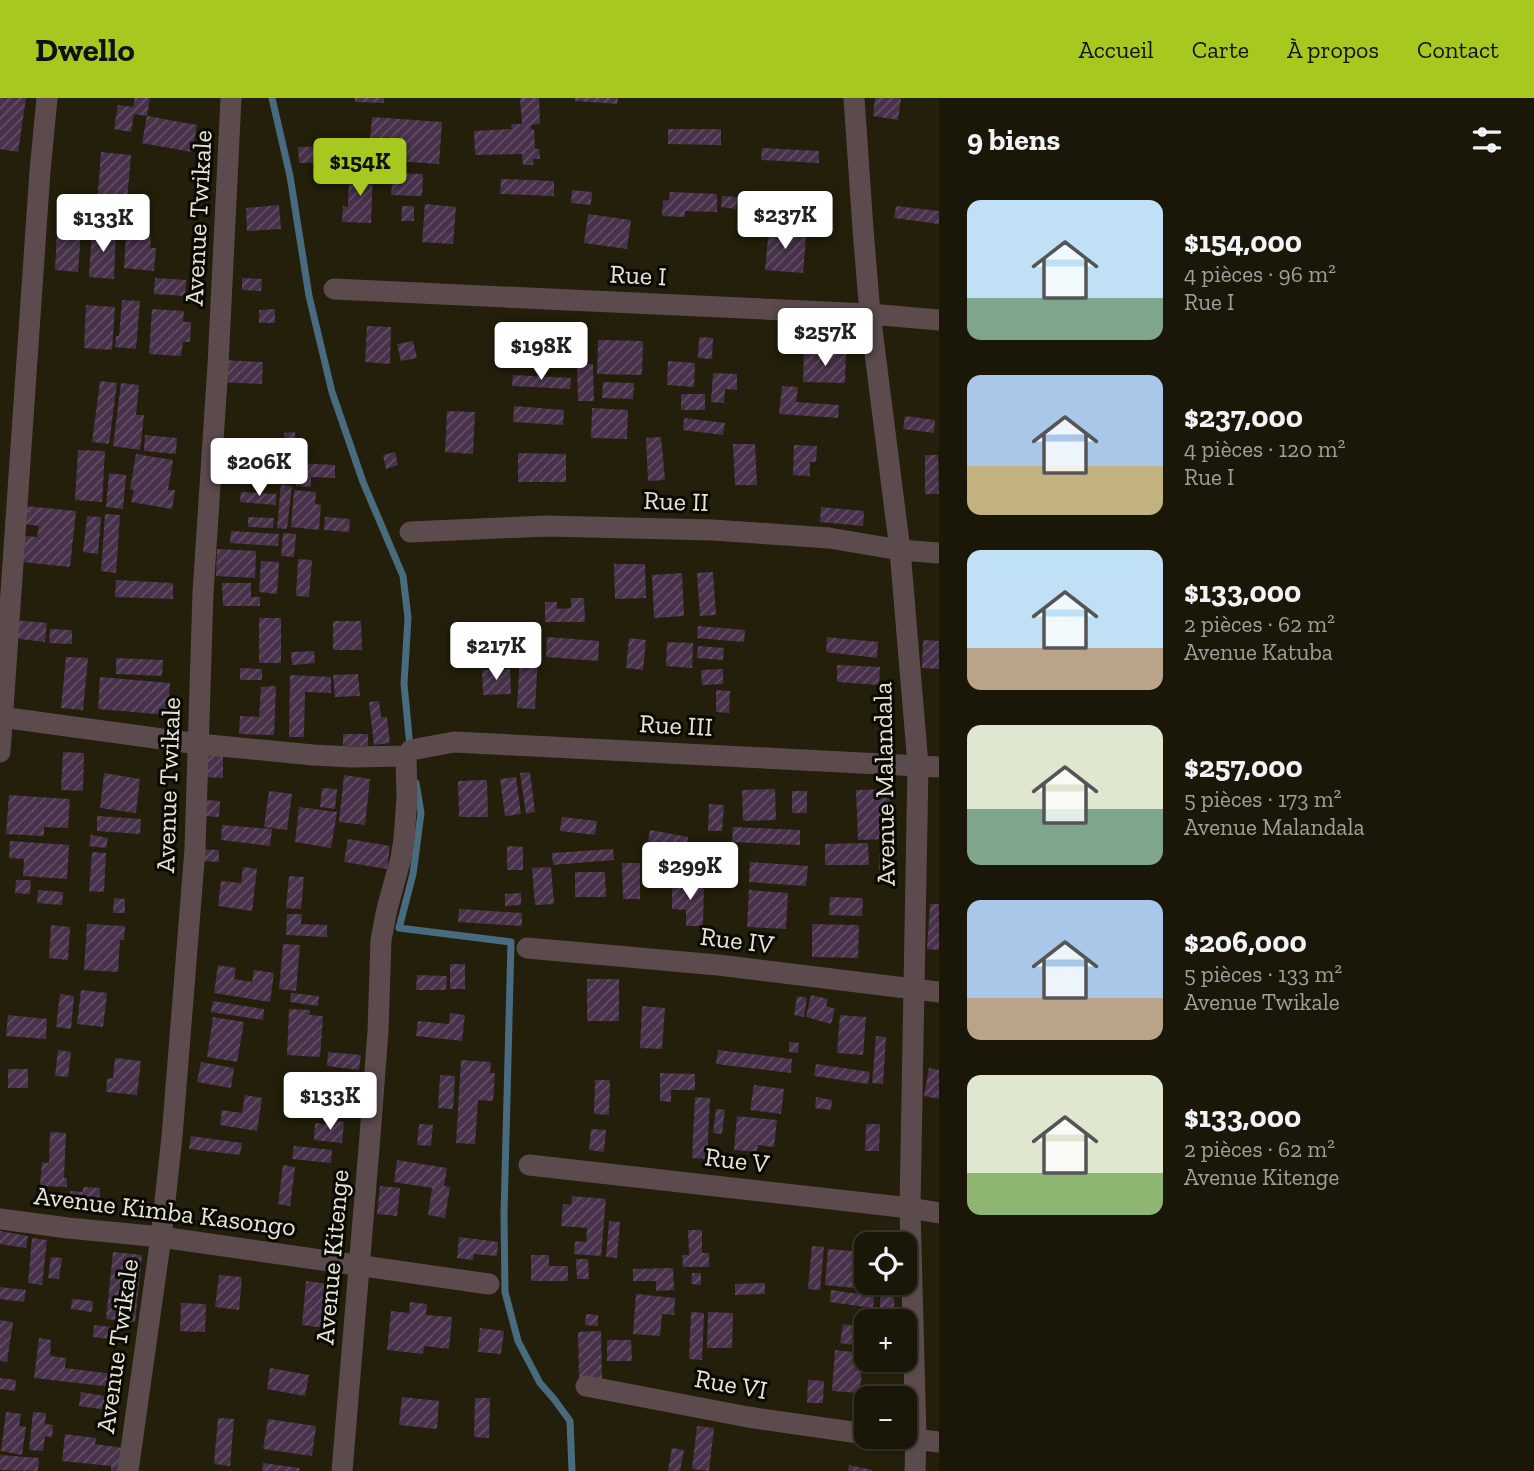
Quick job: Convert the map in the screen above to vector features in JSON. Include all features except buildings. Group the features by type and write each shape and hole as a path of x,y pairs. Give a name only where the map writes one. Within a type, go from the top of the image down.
{"street":[{"path":"0,752 47,98"},
{"name":"Avenue Twikale","path":"128,1471 161,1237 172,1137 195,849 203,592 218,365 231,98"},
{"name":"Avenue Malandala","path":"854,98 870,314 900,550 918,765 908,1386"},
{"name":"Rue I","path":"334,289 870,314 939,320"},
{"name":"Rue II","path":"410,532 546,526 713,530 829,538 900,550 939,553"},
{"name":"Rue III","path":"1,717 199,744 352,758 408,753 454,742 939,767"},
{"name":"Avenue Kitenge","path":"342,1471 361,1265 378,1031 381,940 404,839 408,753"},
{"name":"Rue IV","path":"527,948 718,965 939,992"},
{"name":"Rue V","path":"529,1165 939,1213"},
{"name":"Avenue Kimba Kasongo","path":"0,1219 161,1237 489,1284"},
{"name":"Rue VI","path":"586,1386 748,1417 854,1432"},
{"path":"917,1438 939,1442"},
{"name":"Avenue Malandala","path":"910,1449 915,1471"}],"waterway":[{"path":"272,98 290,176 309,296 332,392 363,482 403,576 408,618 404,684 410,747"},
{"path":"416,783 421,813 413,874 399,928 511,942 504,1214 505,1292 518,1341 540,1383 570,1421 572,1471"}]}
